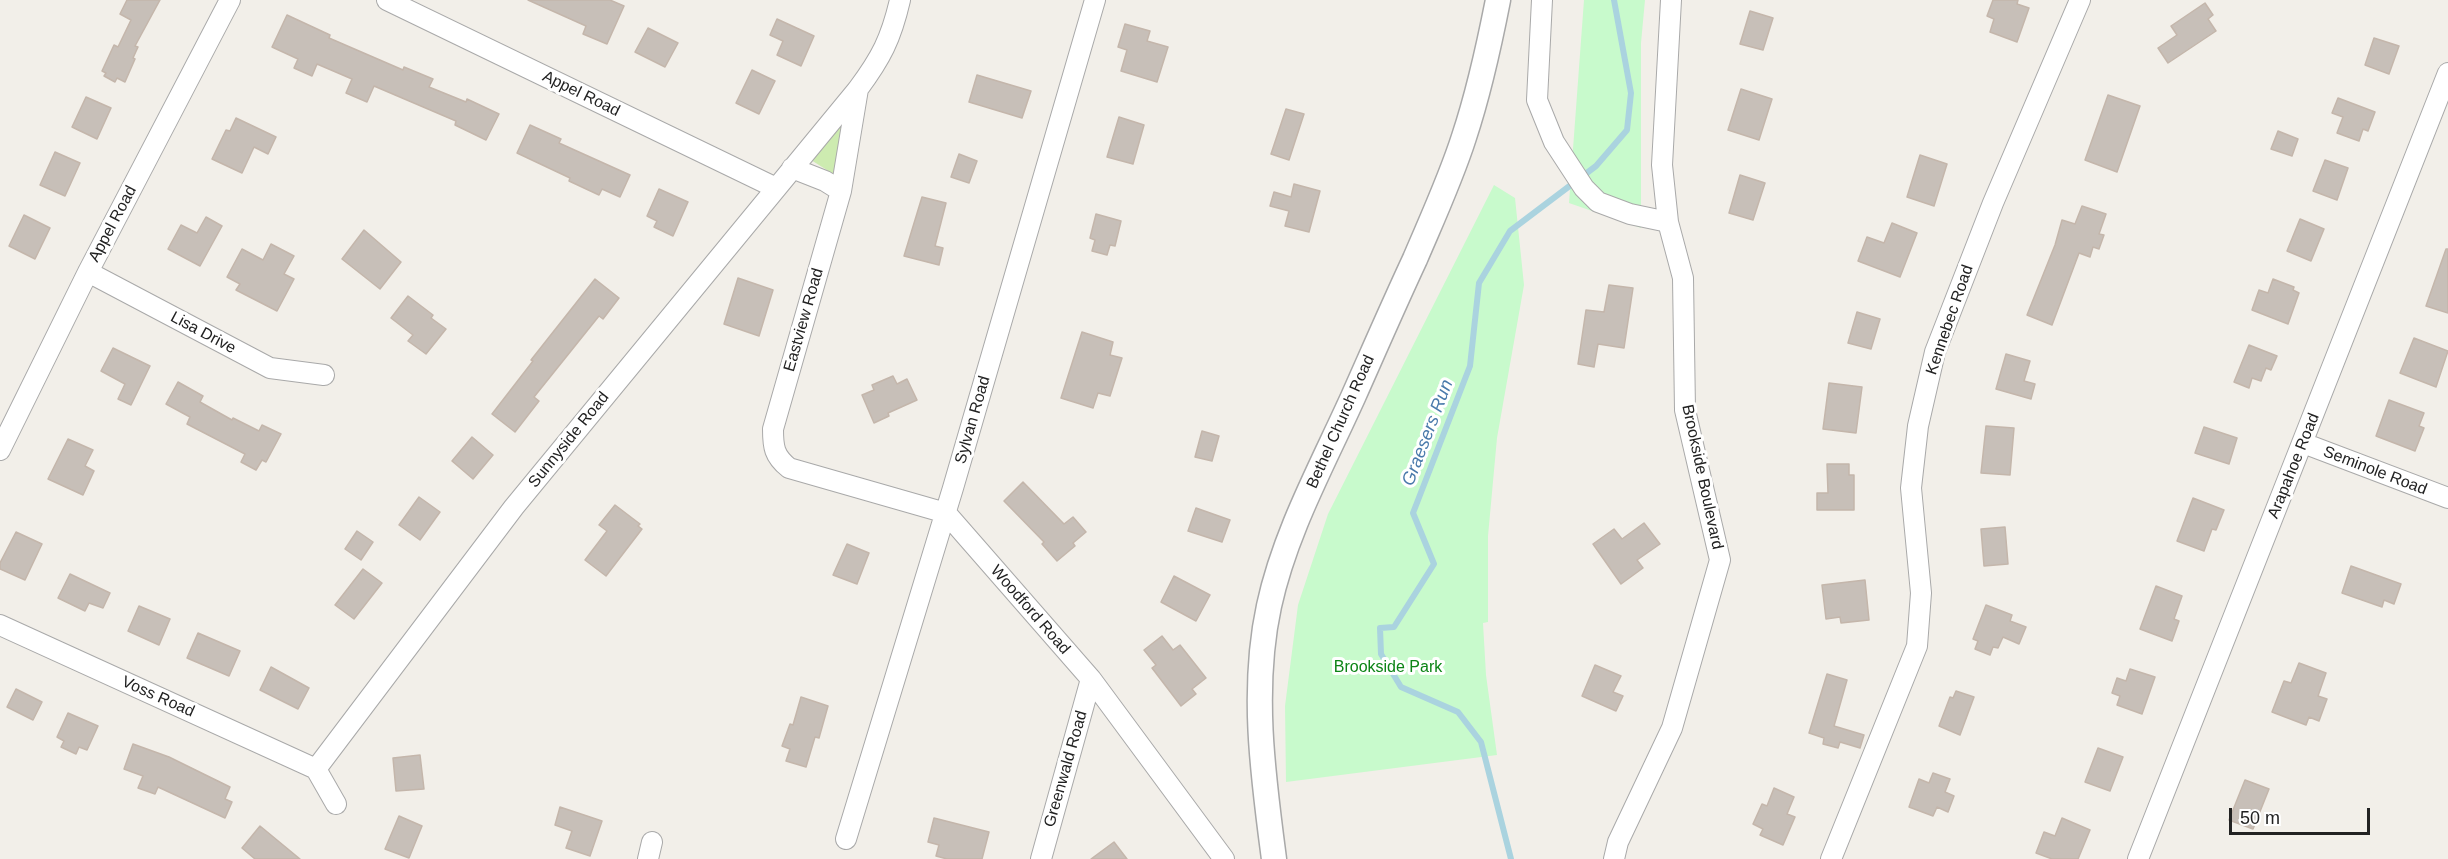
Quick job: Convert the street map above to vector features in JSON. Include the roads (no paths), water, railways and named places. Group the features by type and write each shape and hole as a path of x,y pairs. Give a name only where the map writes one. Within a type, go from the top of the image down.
{"street":[{"name":"Appel Road","path":"0,450 88,272 230,0"},
{"name":"Appel Road","path":"387,0 776,188"},
{"name":"Sunnyside Road","path":"316,769 514,507 858,89 880,59 895,22 900,0"},
{"name":"Sylvan Road","path":"846,839 946,513 1095,0"},
{"name":"Bethel Church Road","path":"1274,859 1264,779 1261,720 1262,661 1272,596 1281,563 1306,500 1435,214 1464,138 1487,56 1498,0"},
{"path":"1542,0 1537,100 1554,142 1579,181 1598,202 1630,214 1668,222"},
{"name":"Brookside Boulevard","path":"1614,859 1618,842 1672,728 1720,560 1685,410 1683,278 1668,222 1662,165 1671,0"},
{"name":"Kennebec Road","path":"1831,859 1917,646 1922,593 1911,488 1918,426 1935,352 1993,203 2080,0"},
{"name":"Arapahoe Road","path":"2138,859 2448,73"},
{"name":"Eastview Road","path":"858,89 841,191 773,429 773,449 778,459 789,468 946,513"},
{"path":"792,168 825,181 841,191"},
{"name":"Lisa Drive","path":"88,272 270,368 324,375"},
{"name":"Seminole Road","path":"2303,443 2448,498"},
{"name":"Woodford Road","path":"946,513 1091,680 1224,859"},
{"name":"Voss Road","path":"0,625 316,769"},
{"name":"Greenwald Road","path":"1041,859 1091,680"},
{"path":"316,769 336,804"}],"waterway":[{"name":"Graesers Run","path":"1511,859 1481,742 1458,712 1401,687 1381,654 1380,628 1394,627 1434,564 1413,513 1470,366 1479,283 1510,231 1596,166 1627,130 1631,93 1614,0"}],"park label":[{"name":"Brookside Park","path":"1388,668"}]}
